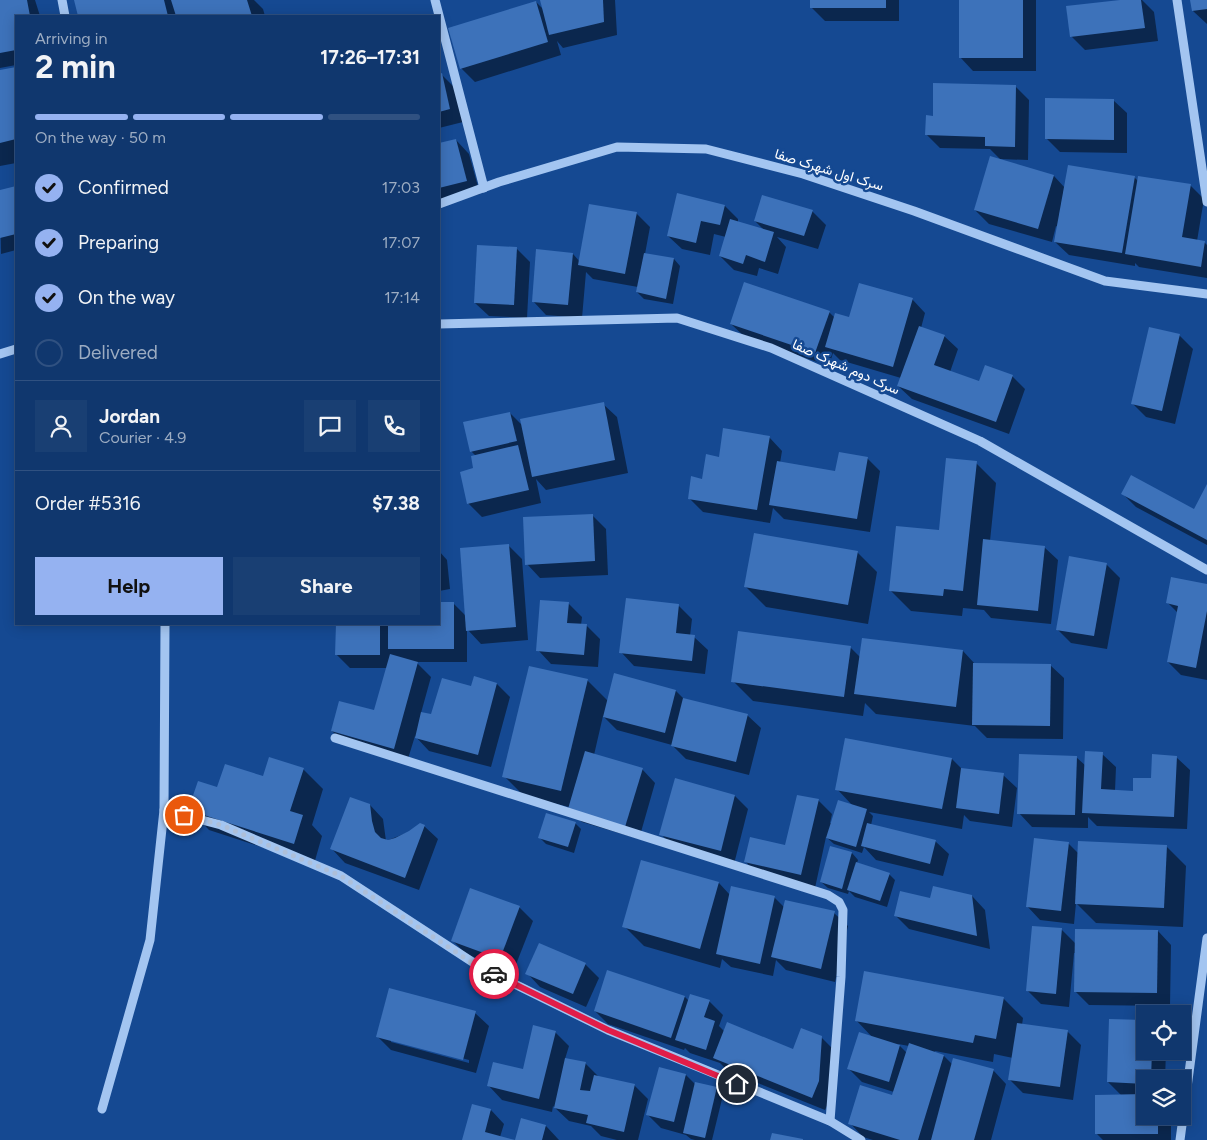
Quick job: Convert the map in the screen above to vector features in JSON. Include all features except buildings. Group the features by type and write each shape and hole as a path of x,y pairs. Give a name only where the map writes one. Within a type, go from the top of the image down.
{"street":[{"path":"62,0 65,15"},
{"path":"435,0 439,15"},
{"path":"1177,0 1207,202"},
{"path":"440,19 484,188"},
{"name":"سرک اول شهرک صفا","path":"440,204 617,147 706,149 803,174 914,211 1105,281 1207,294"},
{"name":"سرک دوم شهرک صفا","path":"440,324 677,318 771,348 980,441 1207,570"},
{"path":"0,354 15,349"},
{"path":"102,1109 150,940 164,810 165,625"},
{"path":"335,738 828,895 839,902 843,910 841,977 830,1122"},
{"path":"164,810 221,825 341,876 480,968 608,1030 830,1122 861,1140"},
{"path":"1180,1140 1207,938"}],"way so far":[{"path":"184,815 221,825 341,876 480,968 494,974"}],"route":[{"path":"494,974 608,1030 737,1084"}]}
